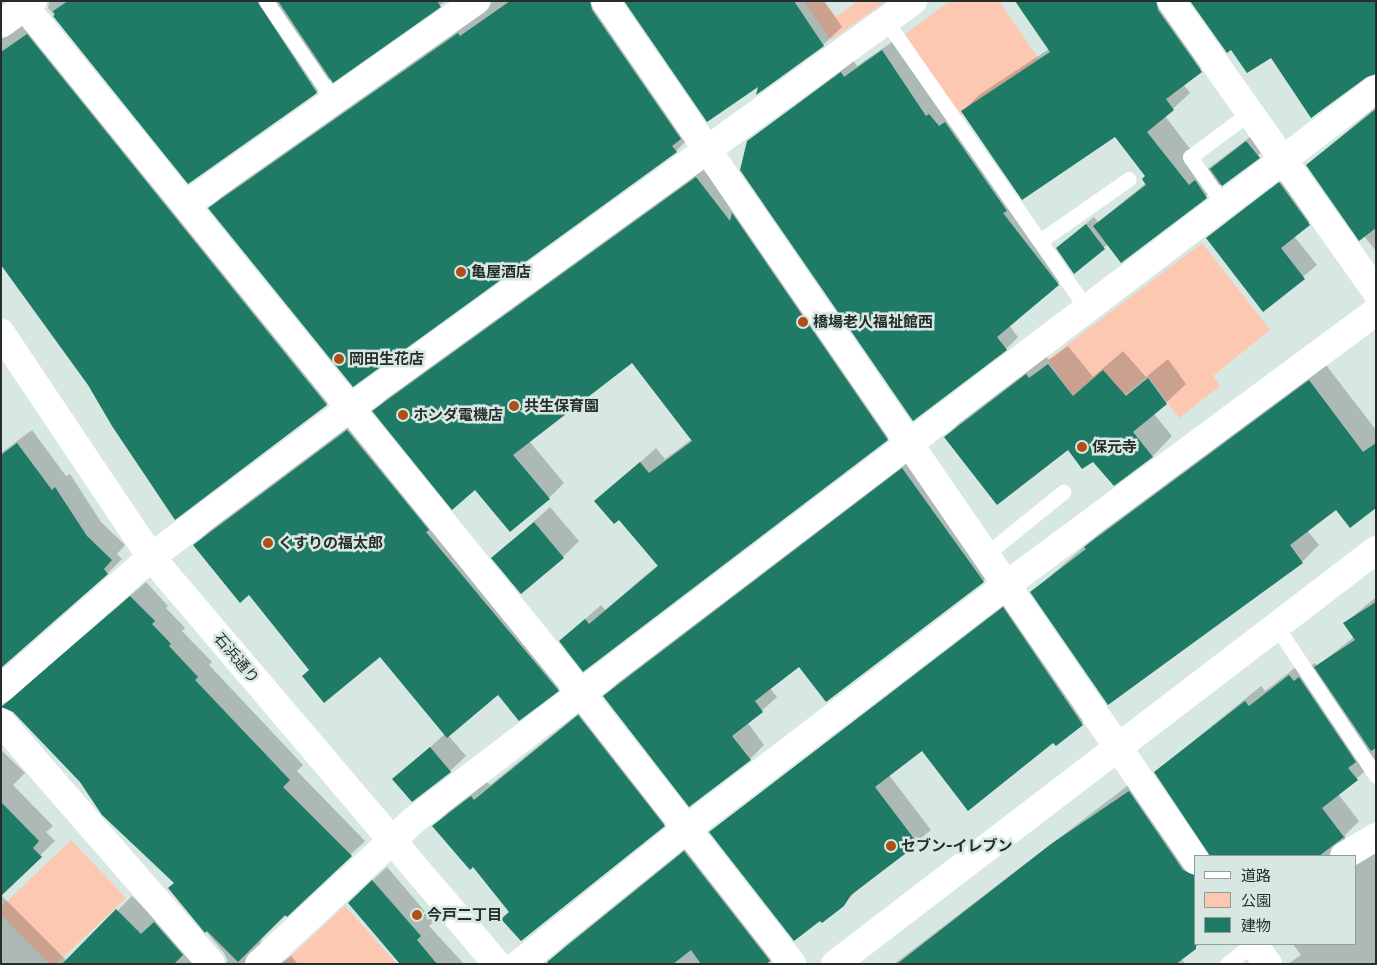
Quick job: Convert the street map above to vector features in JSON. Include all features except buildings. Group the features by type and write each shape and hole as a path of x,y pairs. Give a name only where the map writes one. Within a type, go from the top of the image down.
{"street":[{"path":"188,204 476,1"},
{"path":"605,1 709,149 984,556 1119,747 1194,858"},
{"path":"1,689 151,557 350,408 913,1"},
{"path":"1171,1 1280,161 1376,292"},
{"path":"1,24 26,3 582,694 685,830 792,964"},
{"path":"259,964 390,841 908,443 1376,89"},
{"path":"519,964 685,830 1005,586 1376,311"},
{"name":"石浜通り","path":"1,334 151,557 390,841 497,964"},
{"path":"835,964 1376,550"},
{"path":"1,722 211,964"},
{"path":"1346,855 1376,837"},
{"path":"1254,945 1268,964"}],"lane":[{"path":"266,1 334,101"},
{"path":"886,21 1087,309"},
{"path":"1224,205 1190,157 1248,114"},
{"path":"1040,241 1129,179"},
{"path":"984,556 1063,492"},
{"path":"1276,626 1376,776"},
{"path":"1227,964 1252,945"}],"green space":[{"path":"803,1 824,1 836,17 858,1 886,1 831,40"},
{"path":"950,1 999,1 1039,59 960,116 905,34"},
{"path":"1202,243 1270,330 1213,376 1220,386 1179,418 1148,376 1124,395 1103,370 1073,395 1047,360"},
{"path":"71,840 126,898 56,964 50,964 1,915 1,907"},
{"path":"345,906 397,964 282,964"}],"place":[{"name":"亀屋酒店","path":"461,272"},
{"name":"橋場老人福祉館西","path":"803,322"},
{"name":"岡田生花店","path":"339,359"},
{"name":"共生保育園","path":"514,406"},
{"name":"ホンダ電機店","path":"403,415"},
{"name":"保元寺","path":"1082,447"},
{"name":"くすりの福太郎","path":"268,543"},
{"name":"セブン-イレブン","path":"891,846"},
{"name":"今戸二丁目","path":"417,915"}]}
